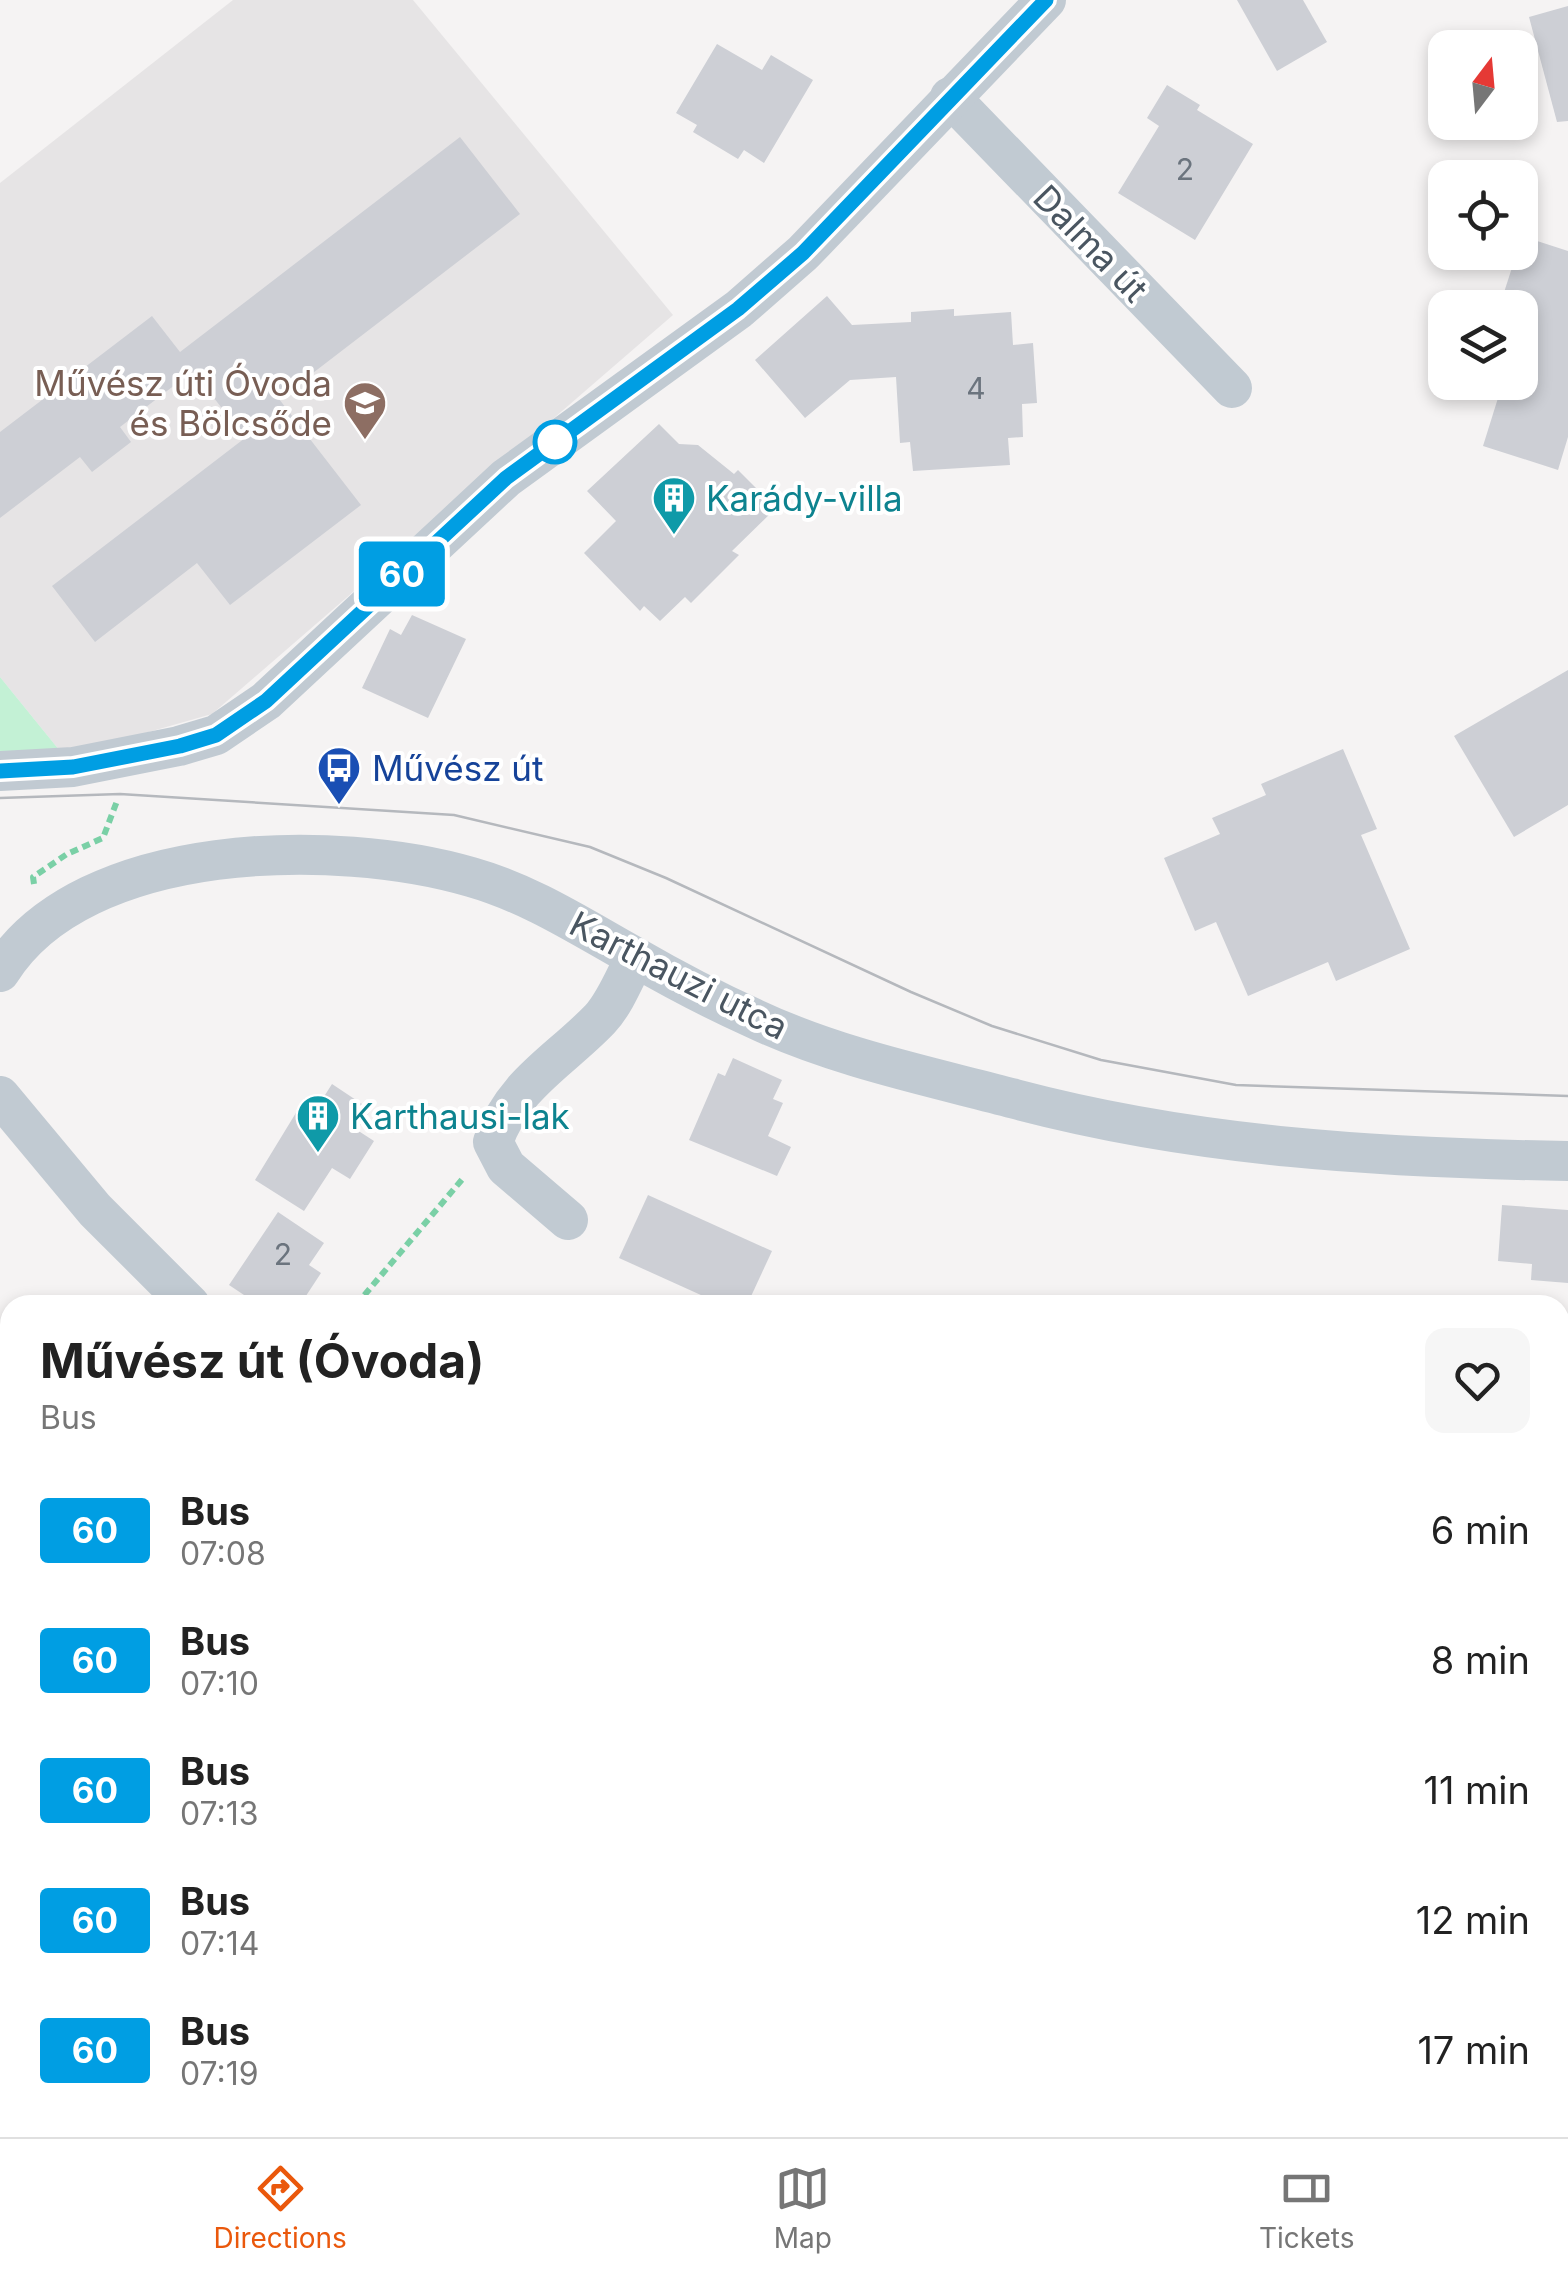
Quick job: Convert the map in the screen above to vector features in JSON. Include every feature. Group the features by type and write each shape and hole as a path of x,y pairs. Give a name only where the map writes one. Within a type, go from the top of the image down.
{"street":[{"path":"0,771 73,767 180,746 216,735 266,701 506,478 738,309 803,253 1046,0"},
{"name":"Dalma út","path":"950,98 1232,388"},
{"name":"Karthauzi utca","path":"0,972 8,958 43,924 108,887 212,860 343,854 472,877 576,921 635,958 755,1020 807,1040 1020,1101 1148,1129 1271,1147 1568,1161"},
{"path":"568,1220 506,1167 493,1142 502,1118 541,1069 602,1017 635,958"},
{"path":"0,1096 95,1210 180,1295"}],"path":[{"path":"364,1295 493,1142"}],"shaded area":[{"path":"233,0 413,0 673,315 212,714 64,756 0,677 0,183"}],"green space":[{"path":"0,677 64,756 0,763"}],"building":[{"path":"1237,0 1303,0 1327,42 1277,71"},
{"path":"1568,6 1568,121 1557,122 1538,51 1538,30 1532,30 1529,17"},
{"path":"717,44 762,70 771,55 813,80 764,163 744,150 738,159 693,132 697,125 676,113"},
{"path":"1167,85 1200,105 1197,110 1253,144 1195,240 1118,193 1159,126 1147,118"},
{"path":"460,137 520,214 279,399 361,505 230,605 197,563 95,642 52,586 245,438 193,371 120,427 131,442 92,472 80,457 0,518 0,432 152,316 180,352"},
{"path":"1538,241 1568,251 1568,437 1558,470 1483,446 1497,400 1538,400 1538,290 1505,290 1511,270 1538,270"},
{"path":"827,296 852,325 911,322 911,312 954,309 954,316 1011,312 1013,345 1033,343 1037,403 1022,404 1023,437 1008,438 1010,465 913,471 910,442 900,443 896,377 850,380 805,418 755,360"},
{"name":"Karády-villa","path":"659,424 679,444 698,445 734,474 738,470 776,508 732,551 739,555 691,603 685,597 660,621 644,606 640,611 584,553 616,521 587,491"},
{"path":"412,615 466,639 428,718 362,688 390,629 401,635"},
{"path":"1568,670 1568,805 1514,837 1454,736"},
{"path":"1343,749 1377,829 1361,835 1410,949 1336,981 1328,962 1248,996 1216,922 1195,931 1164,858 1220,834 1212,818 1266,795 1261,784"},
{"path":"733,1058 782,1080 773,1099 783,1103 768,1136 791,1147 777,1176 689,1140 718,1073 725,1076"},
{"name":"Karthausi-lak","path":"332,1084 371,1110 357,1130 374,1141 350,1179 332,1168 304,1211 255,1180 305,1098 318,1106"},
{"path":"648,1195 772,1251 752,1295 701,1295 619,1258"},
{"path":"1502,1205 1568,1210 1568,1283 1531,1280 1532,1264 1498,1261"},
{"path":"278,1212 324,1243 309,1265 321,1273 307,1295 244,1295 229,1285"}],"tram line":[{"path":"0,798 120,794 454,815 590,847 992,1026 1101,1060 1236,1085 1568,1096"}],"bus line":[{"name":"60","path":"0,771 73,767 180,746 216,735 266,701 506,478 738,309 803,253 1046,0"}],"place":[{"name":"Művész úti Óvoda és Bölcsőde","path":"365,441"},
{"name":"Karády-villa","path":"674,536"},
{"name":"Művész út","path":"339,806"},
{"name":"Karthausi-lak","path":"318,1154"}]}
